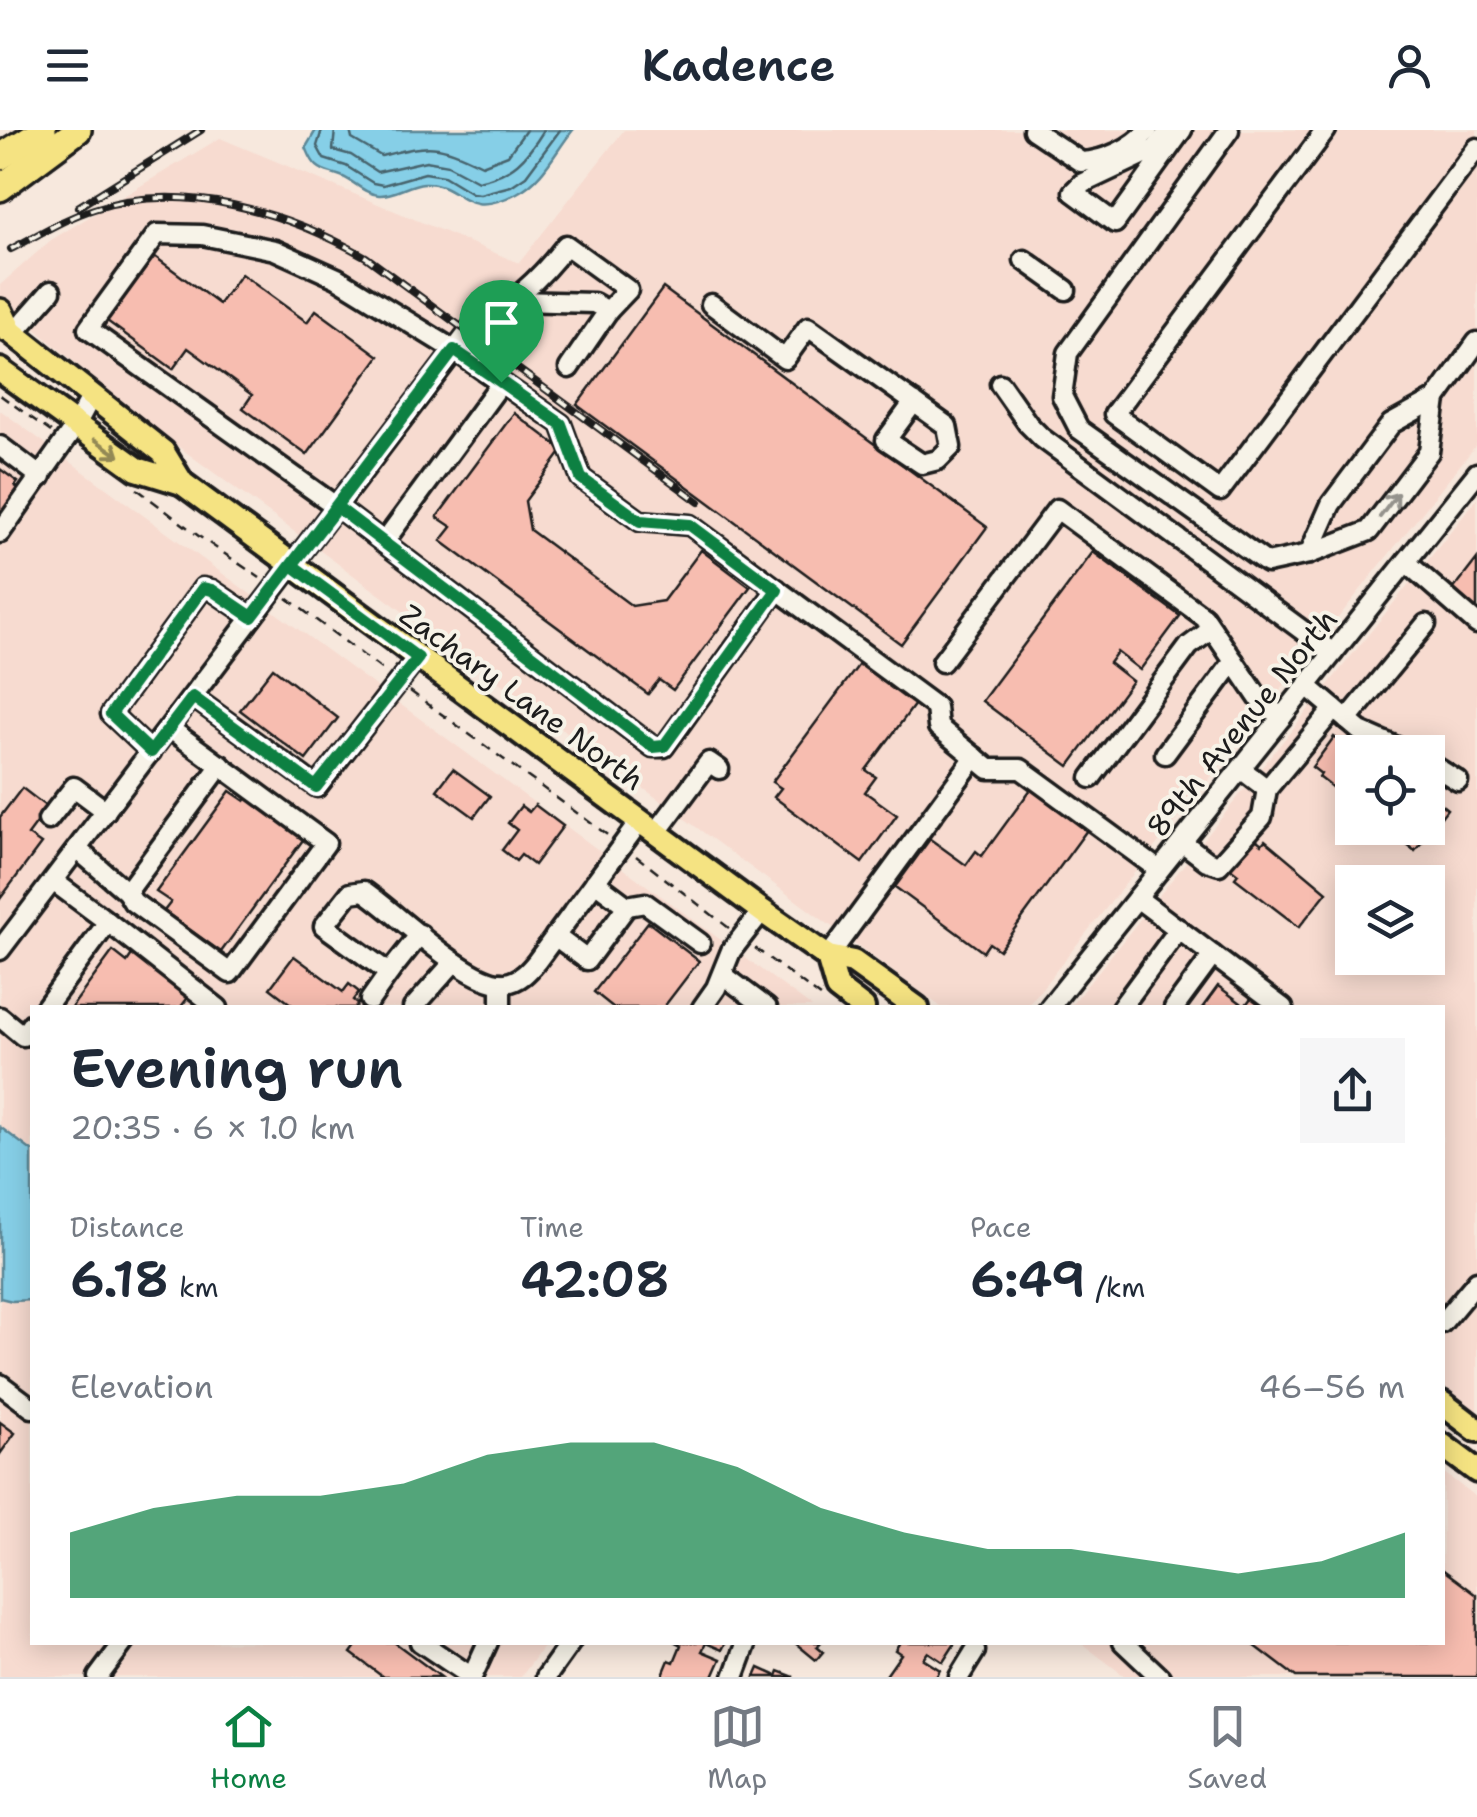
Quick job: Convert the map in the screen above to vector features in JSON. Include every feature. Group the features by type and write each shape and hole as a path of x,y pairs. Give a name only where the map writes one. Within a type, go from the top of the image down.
{"highway":[{"path":"0,157 44,130"},
{"path":"0,188 78,130"}],"main road":[{"name":"Zachary Lane North","path":"4,327 163,452 182,483"},
{"name":"Zachary Lane North","path":"0,370 137,469 182,483 762,910 828,957 852,962 912,1005"},
{"name":"Zachary Lane North","path":"828,957 837,988 859,1005"},
{"path":"1445,1406 1477,1430"},
{"path":"1445,1447 1477,1471"}],"street":[{"path":"1033,130 1074,159 1090,162 1129,146 1148,130"},
{"path":"1170,130 1156,149 1073,192 1114,222 1182,130"},
{"path":"1229,130 1068,352 1062,396 1079,429 1267,562 1309,554 1369,531 1429,452 1436,399"},
{"path":"1326,130 1114,414 1220,491 1477,148"},
{"path":"777,590 664,746 653,747 337,507 88,329 156,234 202,235 274,250 337,278 454,350 561,424 581,478 640,521 690,525 936,706 938,727 989,769 1021,769 1159,870"},
{"path":"0,950 454,350 474,326 515,301 544,274 566,245 628,290 569,368"},
{"path":"1024,260 1066,290"},
{"path":"4,327 51,291"},
{"path":"515,301 594,302 608,312"},
{"path":"711,304 785,359 808,327 914,402"},
{"path":"1309,554 1330,504 1391,424 1436,399 1477,342"},
{"path":"384,542 501,382"},
{"path":"1000,384 1042,438 1333,654"},
{"path":"0,534 76,425 92,395"},
{"path":"0,446 41,477"},
{"name":"89th Avenue North","path":"1052,1005 1477,473"},
{"path":"942,662 1058,509 1204,617 1262,703 1282,717"},
{"path":"1406,562 1477,624"},
{"path":"151,752 111,714 203,588 252,617"},
{"path":"1182,842 1207,861 1220,864 1262,816 1267,788 1426,624"},
{"path":"1091,778 1189,646 1212,629"},
{"path":"193,697 316,787 418,658"},
{"path":"1164,754 1234,661"},
{"path":"1307,686 1367,735"},
{"path":"77,849 127,892 133,902 230,974 326,842 169,728"},
{"path":"828,957 975,757"},
{"path":"390,973 324,926 350,893 364,891 454,962 501,984 524,975 595,882 709,762 719,769"},
{"path":"127,892 220,765"},
{"path":"1241,769 1267,788"},
{"path":"1445,773 1458,781"},
{"path":"48,820 74,787 106,811"},
{"path":"53,880 214,1005"},
{"path":"595,882 627,906"},
{"path":"1138,898 1279,1005"},
{"path":"556,936 587,960 627,906 646,903 700,943"},
{"path":"704,1005 723,975 731,951 762,910"},
{"path":"47,1005 108,922"},
{"path":"1124,1005 1179,929"},
{"path":"370,1000 420,934"},
{"path":"1176,1005 1214,955"},
{"path":"416,1005 454,962"},
{"path":"723,975 763,1005"},
{"path":"501,984 502,1005"},
{"path":"0,1018 29,1034"},
{"path":"1445,1319 1477,1281"},
{"path":"0,1384 30,1406"},
{"path":"98,1677 122,1645"},
{"path":"424,1645 472,1677 487,1645"},
{"path":"553,1674 569,1645"},
{"path":"734,1677 746,1645"},
{"path":"1125,1645 1160,1677"},
{"path":"960,1677 974,1651"}],"path":[{"path":"291,601 605,834"}],"shaded area":[{"path":"624,130 1477,130 1477,444 1029,1005 938,1005 145,422 0,299 0,285 51,240 220,138 519,263"},
{"path":"0,410 809,1005 30,1005 30,1645 545,1645 521,1677 0,1677"},
{"path":"1477,499 1477,1411 1445,1387 1445,1005 1071,1005"},
{"path":"1445,1474 1477,1498 1477,1677 1126,1677 1084,1645 1445,1645"}],"water":[{"path":"316,130 573,130 542,173 526,187 485,204 437,184 413,185 385,195 368,192 315,164 306,147"},
{"path":"0,1127 30,1150 30,1300 0,1298"}],"building":[{"path":"154,256 219,304 241,274 307,322 316,310 379,356 307,455 243,408 252,395 188,348 173,369 107,321"},
{"path":"663,288 987,527 901,644 577,405"},
{"path":"514,413 563,450 525,501 530,530 632,606 663,601 701,550 750,587 673,690 659,680 648,694 441,541 452,527 437,517"},
{"path":"0,469 18,482 15,486 21,490 0,518"},
{"path":"1093,552 1180,616 1140,670 1117,652 1109,663 1132,681 1069,766 982,701"},
{"path":"1477,559 1477,616 1449,595"},
{"path":"860,663 915,704 866,770 876,777 865,792 897,815 862,863 774,797 781,788 772,782"},
{"path":"273,668 338,718 306,760 240,710"},
{"path":"1334,737 1335,738 1335,790 1312,767"},
{"path":"453,769 490,796 474,817 437,790"},
{"path":"22,788 48,808 28,835 41,844 0,899 0,817"},
{"path":"1031,789 1087,830 999,950 989,943 983,952 895,887 930,839 966,865 976,851 982,856"},
{"path":"230,791 245,801 252,792 308,833 221,952 164,911 171,902 156,892"},
{"path":"535,805 563,826 534,865 521,855 516,861 502,850 517,830 508,823 521,806 529,812"},
{"path":"1253,837 1262,844 1265,840 1327,892 1299,927 1235,878 1238,874 1229,867"},
{"path":"648,922 699,961 665,1005 610,1005 594,992"},
{"path":"113,951 127,962 133,953 190,995 182,1005 73,1005"},
{"path":"294,956 343,992 349,984 359,992 353,1000 358,1004 292,1005 270,988"},
{"path":"1218,986 1244,1005 1204,1005"},
{"path":"1254,994 1268,1005 1246,1005"},
{"path":"0,1422 15,1433 0,1454"},
{"path":"1445,1571 1477,1595 1477,1677 1296,1677 1254,1645 1445,1645"},
{"path":"357,1645 398,1645 441,1677 383,1677 351,1653"},
{"path":"681,1645 705,1645 702,1651 721,1659 713,1677 662,1677 669,1660 674,1662"},
{"path":"798,1645 819,1645 823,1652 816,1660"},
{"path":"898,1645 954,1645 943,1662 928,1652 923,1659 940,1670 936,1677 885,1677 901,1654 895,1650"},
{"path":"759,1668 777,1676 779,1671 794,1677 755,1677"}],"railway":[{"path":"78,207 201,130"},
{"path":"11,249 94,209 163,198 234,205 303,226 366,257 699,502"}],"route":[{"path":"454,350 501,382 561,424 581,478 640,521 690,525 777,590 664,746 653,747 337,507 292,565 418,658 316,787 193,697 151,752 111,714 203,588 252,617 454,350"}]}
